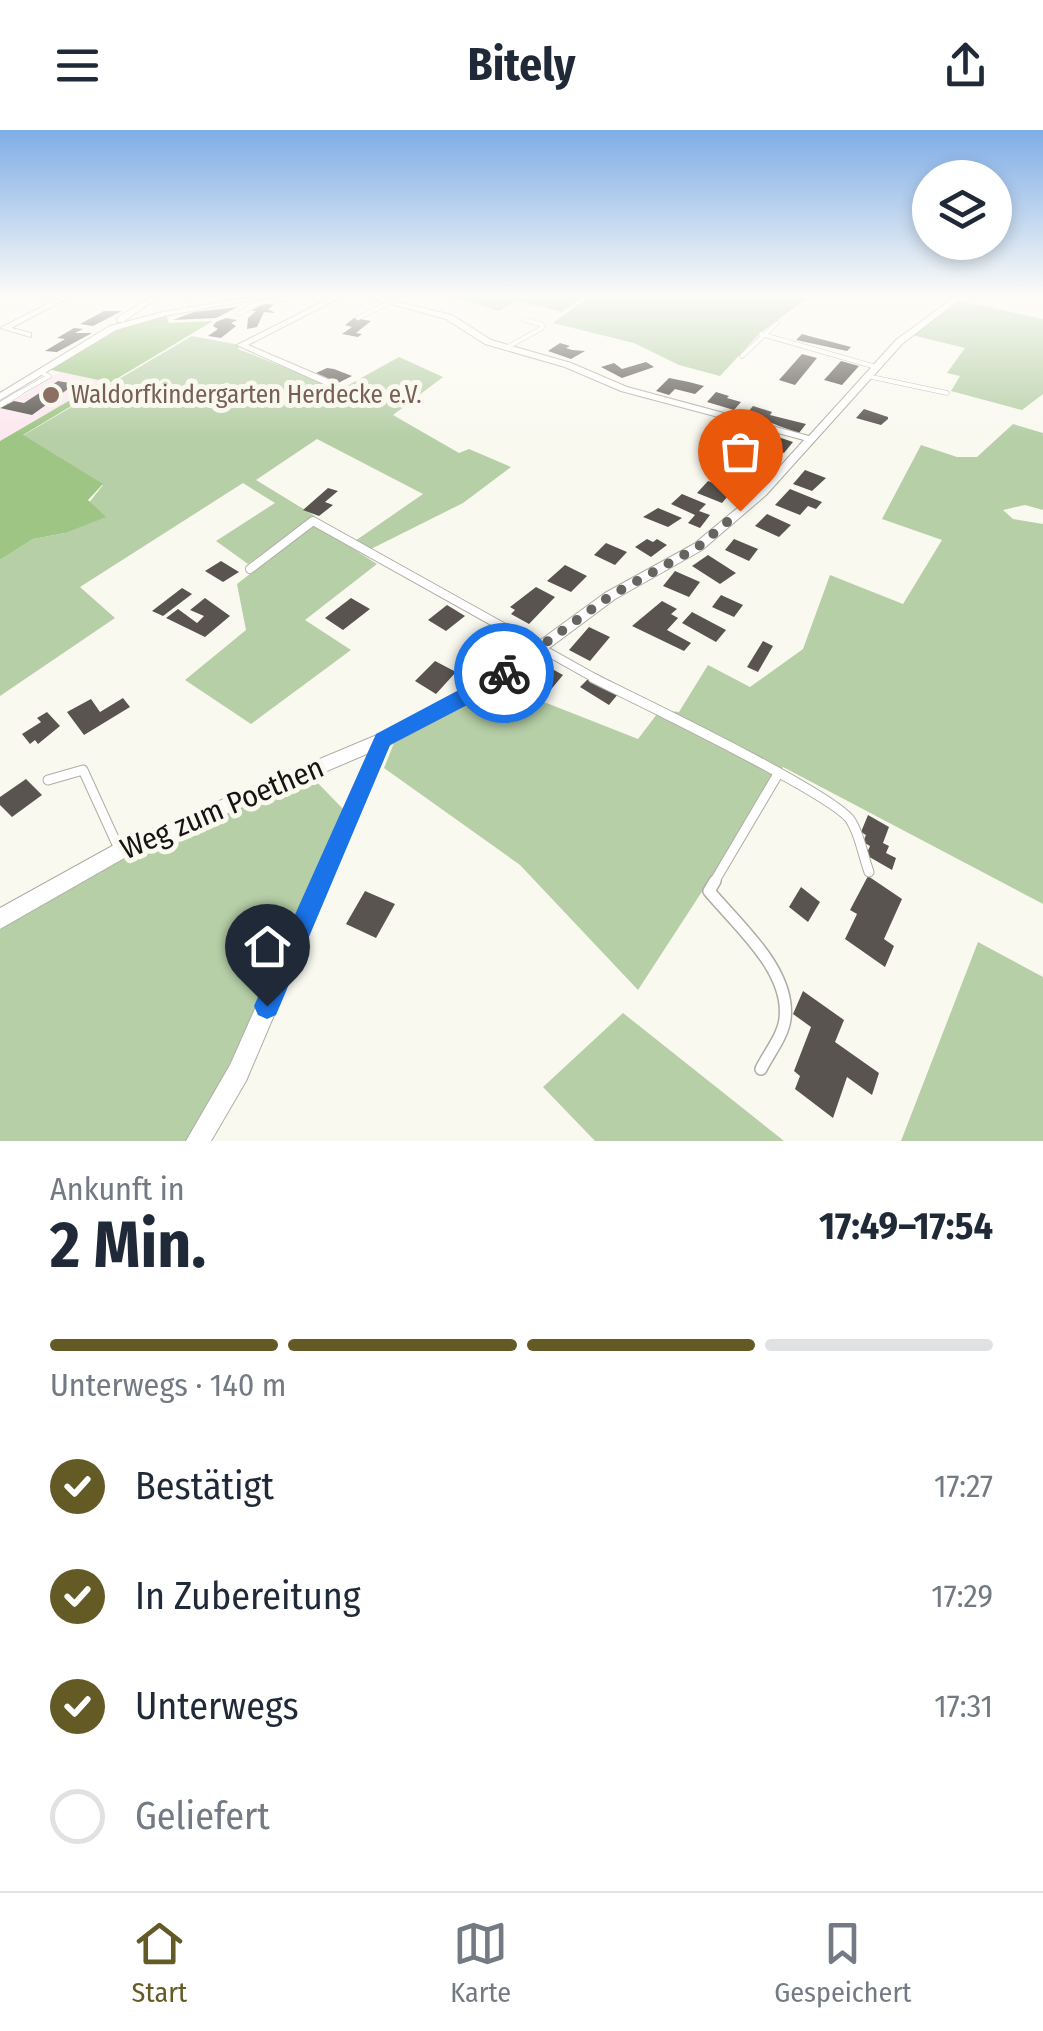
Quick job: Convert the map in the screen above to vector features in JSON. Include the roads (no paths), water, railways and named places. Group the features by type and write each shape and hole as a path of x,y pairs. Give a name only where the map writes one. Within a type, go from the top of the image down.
{"street":[{"path":"0,397 87,343"},
{"path":"247,343 241,346 329,383"},
{"path":"492,343 568,365 624,389 810,440"},
{"name":"Weg zum Poethen","path":"0,919 120,851 382,740 488,686 610,596 698,547 762,493 901,343"},
{"path":"198,1141 238,1073 382,740"}],"lane":[{"path":"506,348 515,343"},
{"path":"742,356 753,343"},
{"path":"793,343 876,367"},
{"path":"0,405 49,376 40,372"},
{"path":"868,376 947,393"},
{"path":"250,569 313,520 536,648 778,774 850,818 868,872"},
{"path":"48,780 83,770 120,851"},
{"path":"761,1068 785,1018 782,991 763,955 736,928 709,891 778,774"}],"place":[{"name":"Waldorfkindergarten Herdecke e.V.","path":"51,395"}]}
